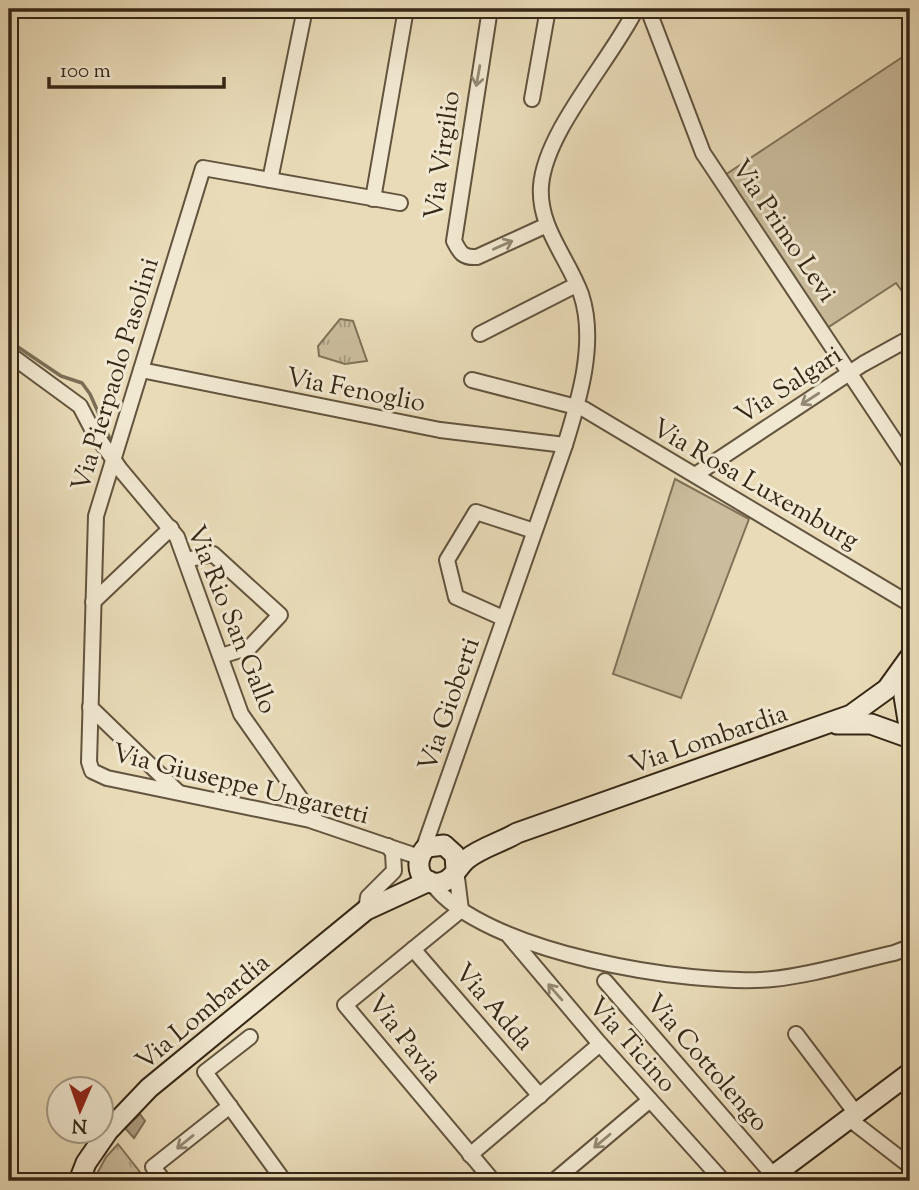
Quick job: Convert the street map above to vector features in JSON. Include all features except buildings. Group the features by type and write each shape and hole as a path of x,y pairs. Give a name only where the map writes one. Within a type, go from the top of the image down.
{"main road":[{"path":"910,657 874,700 910,736"},
{"path":"910,673 904,695 910,736"},
{"name":"Via Lombardia","path":"424,867 446,881 468,858 517,833 829,724 874,700"},
{"path":"829,724 871,724 910,736"},
{"name":"Via Lombardia","path":"79,1181 86,1163 108,1130 149,1088 373,905 424,867 436,844 447,846 517,833"},
{"path":"447,846 455,855 456,870"},
{"path":"770,1178 910,1073"}],"street":[{"path":"270,180 305,9"},
{"path":"373,199 406,9"},
{"name":"Via Virgilio","path":"490,9 454,241 460,254 467,258 477,257 547,225"},
{"path":"532,99 548,9"},
{"name":"Via Gioberti","path":"424,867 439,806 565,445 582,387 586,318 576,285 547,225 542,210 541,185 550,150 636,9"},
{"name":"Via Primo Levi","path":"648,9 704,153 910,464"},
{"name":"Via Pierpaolo Pasolini","path":"92,771 89,762 96,516 203,168 400,203"},
{"path":"480,334 576,285"},
{"name":"Via Salgari","path":"695,475 851,372 910,338"},
{"name":"Via Rio San Gallo","path":"9,354 80,406 92,429 114,459 171,528 186,560 241,714 317,822"},
{"name":"Via Fenoglio","path":"141,370 428,428 565,445"},
{"path":"472,380 577,406"},
{"name":"Via Rosa Luxemburg","path":"577,406 910,604"},
{"name":"Via Gioberti","path":"503,618 456,597 447,560 476,512 534,531"},
{"path":"93,602 171,528"},
{"path":"186,560 213,554 280,615 250,647 221,656"},
{"path":"90,707 178,793"},
{"name":"Via Giuseppe Ungaretti","path":"92,771 107,778 317,822 388,846 424,867"},
{"path":"439,806 439,824 447,846"},
{"path":"373,905 368,897 394,871 393,853 388,846"},
{"path":"424,867 451,904 509,936 623,968 670,976 746,981 775,979 894,953 910,947"},
{"path":"456,870 461,909"},
{"name":"Via Pavia","path":"461,909 345,1005 493,1181"},
{"name":"Via Ticino","path":"509,936 600,1044 723,1181"},
{"name":"Via Adda","path":"413,949 540,1096"},
{"name":"Via Cottolengo","path":"605,981 770,1178"},
{"path":"796,1034 852,1115 910,1166"},
{"path":"250,1037 205,1072 284,1181"},
{"path":"470,1155 600,1044"},
{"path":"555,1181 650,1100"},
{"path":"164,1181 153,1167 230,1106"}],"green space":[{"path":"910,52 910,302 896,283 827,328 725,175"},
{"path":"340,319 353,321 367,361 345,364 319,356 318,346"},
{"path":"675,479 749,519 681,698 613,674"},
{"path":"118,1144 147,1181 93,1181 106,1157"}],"water":[{"path":"140,1114 145,1121 134,1138 125,1128"}],"waterway":[{"path":"9,341 61,376 82,383 90,394 110,439"}]}
